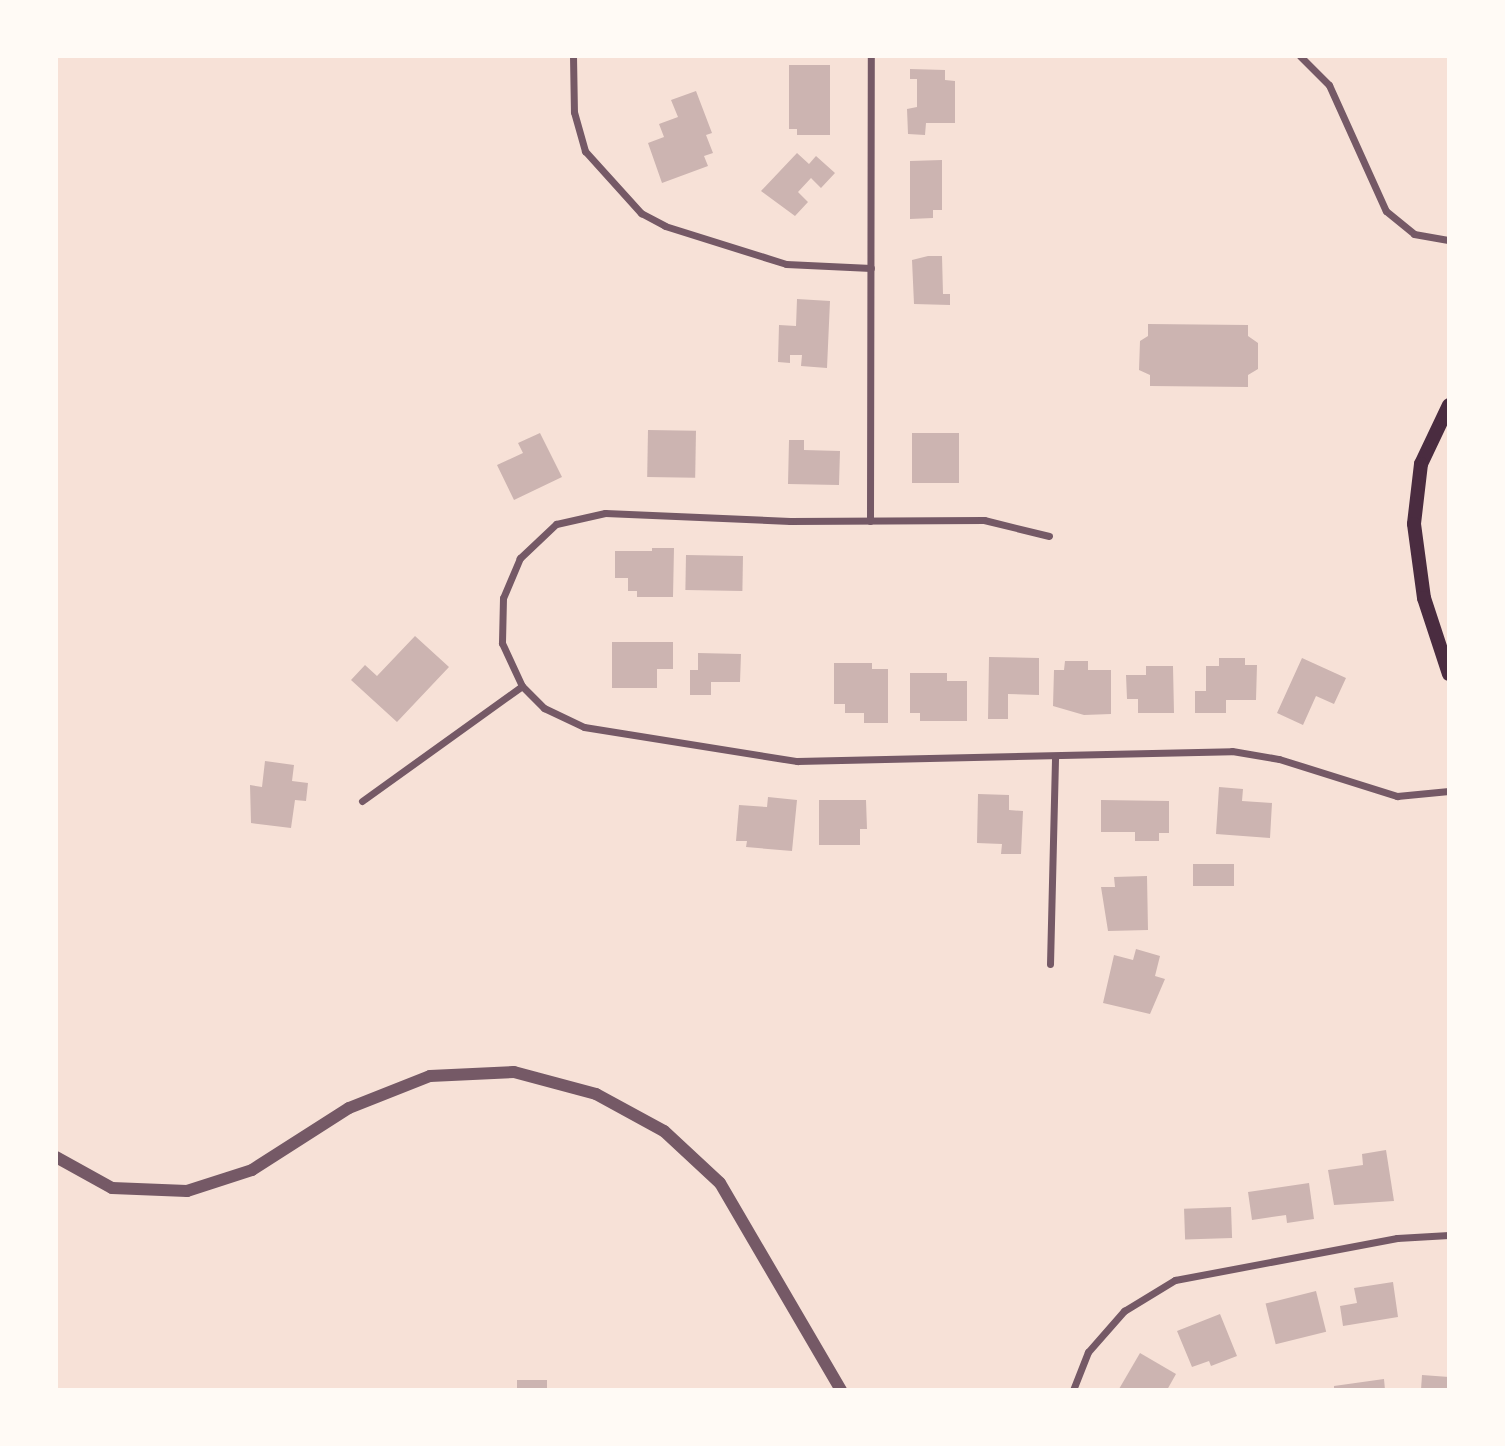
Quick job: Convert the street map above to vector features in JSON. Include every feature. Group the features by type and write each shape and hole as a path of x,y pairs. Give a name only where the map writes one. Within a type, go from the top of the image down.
{"main road":[{"path":"1449,405 1421,464 1414,530 1424,598 1449,674"}],"street":[{"path":"573,56 574,112 585,151 641,213 665,226 786,264 871,268"},
{"path":"870,522 871,56"},
{"path":"1300,56 1329,85 1387,211 1414,234 1449,240"},
{"path":"1049,536 984,520 870,522 605,513 556,524 520,558 503,598 502,643 522,686 544,708 584,727 797,761 1232,751 1279,759 1397,796 1449,790"},
{"path":"362,801 522,686"},
{"path":"1050,964 1055,756"},
{"path":"56,1157 112,1188 187,1191 252,1170 349,1108 430,1076 514,1072 596,1094 664,1131 720,1182 841,1390"},
{"path":"1073,1390 1088,1352 1124,1311 1174,1280 1397,1238 1449,1235"}],"building":[{"path":"789,65 830,65 830,135 797,135 797,129 789,129"},
{"path":"910,69 945,70 945,80 955,81 955,123 926,123 925,135 908,134 907,109 917,107 917,79 910,79"},
{"path":"696,91 712,133 706,135 713,153 704,156 708,166 662,183 648,143 664,137 659,124 678,117 671,100"},
{"path":"797,153 809,164 816,156 835,173 821,188 811,178 798,192 808,202 795,216 761,191"},
{"path":"942,160 942,210 933,210 933,218 910,219 910,161"},
{"path":"942,256 943,294 950,294 950,305 914,304 912,260"},
{"path":"797,299 830,301 827,368 801,366 802,355 790,355 790,363 778,362 779,325 796,326"},
{"path":"1148,324 1248,325 1248,336 1258,343 1258,369 1248,375 1248,387 1150,386 1150,375 1139,370 1140,341 1148,336"},
{"path":"648,430 696,431 695,478 647,477"},
{"path":"540,433 562,477 514,500 497,465 523,453 518,443"},
{"path":"912,433 959,433 959,483 912,483"},
{"path":"789,440 804,440 804,450 840,451 839,485 788,484"},
{"path":"652,548 674,548 673,597 637,597 637,591 628,591 628,578 615,578 615,551 652,551"},
{"path":"686,555 743,556 742,591 685,590"},
{"path":"415,636 449,667 397,722 351,680 365,665 377,676"},
{"path":"612,642 673,642 673,669 657,669 657,688 612,688"},
{"path":"698,653 741,654 740,682 711,682 711,695 690,695 690,670 698,670"},
{"path":"989,657 1039,658 1039,695 1008,694 1008,719 988,719"},
{"path":"1219,658 1245,658 1245,665 1257,665 1256,700 1226,700 1226,713 1195,713 1195,691 1206,691 1206,666 1219,666"},
{"path":"1302,658 1346,678 1334,704 1316,696 1303,725 1277,713"},
{"path":"1065,661 1088,661 1088,670 1111,670 1111,714 1084,715 1053,706 1054,670 1064,670"},
{"path":"834,663 872,663 872,669 888,669 888,723 864,723 864,713 845,713 845,704 834,704"},
{"path":"1146,666 1173,666 1174,713 1138,713 1138,699 1127,699 1126,675 1146,675"},
{"path":"910,673 947,673 947,681 967,681 967,721 920,721 920,713 910,713"},
{"path":"265,761 294,765 292,781 308,783 306,801 295,800 291,828 251,823 250,785 262,787"},
{"path":"1219,787 1243,789 1242,801 1272,803 1270,838 1216,834"},
{"path":"978,794 1009,795 1009,810 1023,811 1021,854 1001,854 1002,844 977,843"},
{"path":"768,797 797,800 792,851 746,847 747,841 736,841 739,805 767,807"},
{"path":"819,800 866,800 867,829 860,829 860,845 819,845"},
{"path":"1101,800 1169,801 1169,833 1159,833 1159,841 1135,841 1135,832 1101,832"},
{"path":"1193,864 1234,864 1234,886 1193,886"},
{"path":"1147,876 1148,930 1108,931 1101,887 1115,887 1114,877"},
{"path":"1136,949 1160,956 1155,976 1165,979 1150,1014 1103,1003 1114,955 1133,960"},
{"path":"1386,1150 1394,1201 1334,1205 1328,1170 1363,1165 1362,1154"},
{"path":"1309,1183 1314,1219 1287,1223 1286,1215 1252,1220 1248,1192"},
{"path":"1231,1207 1232,1238 1185,1240 1184,1209"},
{"path":"1393,1282 1398,1317 1343,1326 1340,1306 1357,1303 1354,1288"},
{"path":"1316,1291 1326,1332 1276,1344 1266,1304"},
{"path":"1220,1314 1237,1356 1211,1366 1209,1361 1192,1367 1177,1331"},
{"path":"1140,1353 1176,1374 1167,1390 1119,1389"},
{"path":"1422,1375 1449,1377 1449,1390 1421,1390"},
{"path":"1384,1379 1385,1390 1334,1390 1334,1386"},
{"path":"517,1380 547,1380 547,1390 517,1390"}]}
